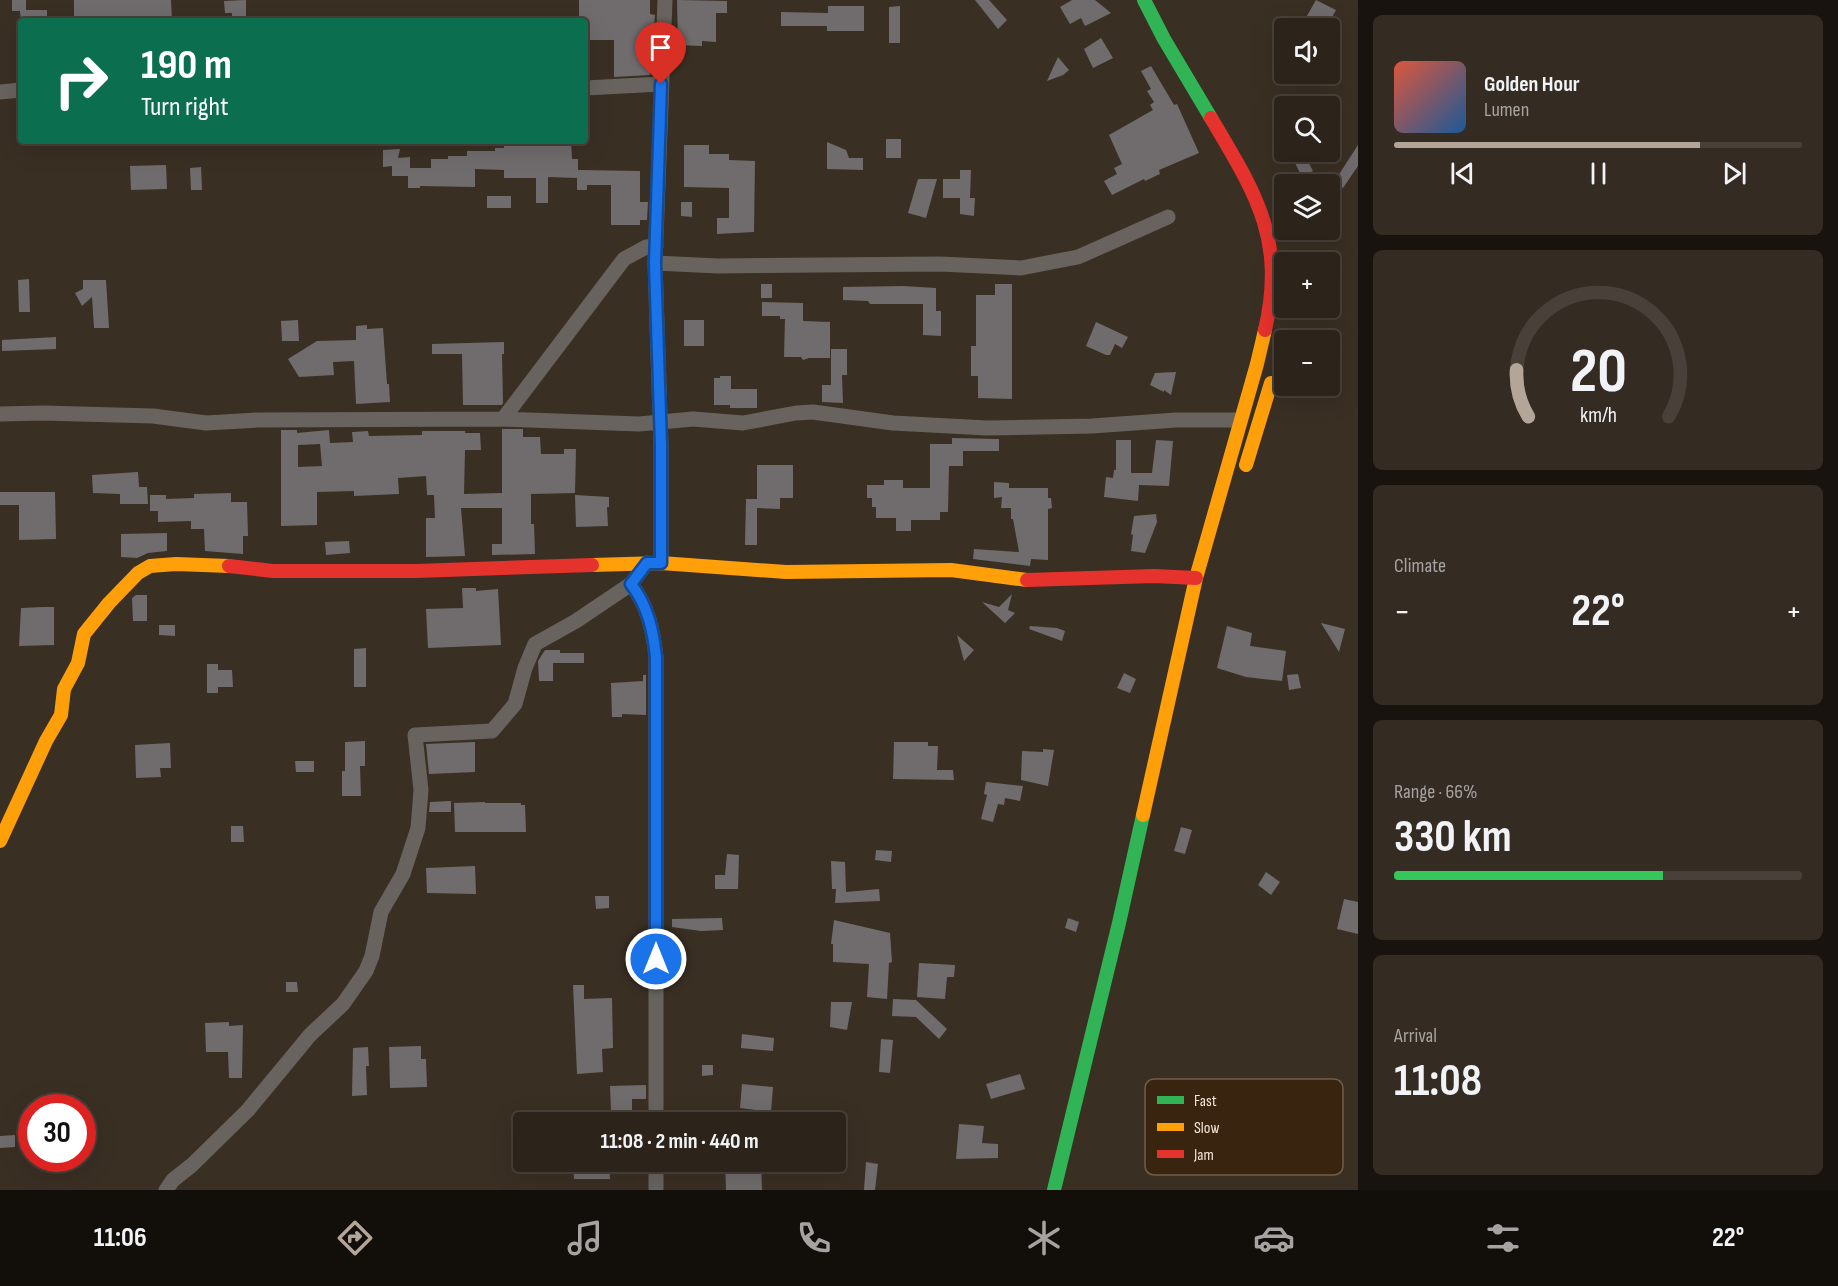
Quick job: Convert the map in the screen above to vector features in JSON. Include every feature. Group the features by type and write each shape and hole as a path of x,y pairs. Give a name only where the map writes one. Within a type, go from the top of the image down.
{"main road":[{"path":"1054,1190 1119,923 1196,578 1257,364 1269,312 1272,267 1269,237 1259,205 1244,174 1164,39 1144,0"},
{"path":"1242,477 1274,373"},
{"path":"1173,686 1216,556"},
{"path":"0,841 46,741 61,715 64,689 78,663 84,634 109,603 145,567 176,564 239,566 273,571 416,571 654,563 786,572 951,570 1030,580 1154,576 1196,578"}],"street":[{"path":"166,1190 173,1180 196,1161 248,1110 310,1035 347,999 366,971 372,956 381,912 403,874 418,828 421,790 416,735 492,731 515,704 525,668 535,644 576,621 631,584 654,563 661,445 655,263 665,0"},
{"path":"588,88 661,84"},
{"path":"0,92 18,90"},
{"path":"655,263 718,266 940,264 1021,268 1078,256 1168,217"},
{"path":"503,419 624,259 646,247 656,246"},
{"path":"0,414 153,416 206,423 258,420 503,419 639,424 693,419 743,423 813,412 893,423 987,428 1092,426 1176,420 1240,420"},
{"path":"631,584 640,595 652,625 656,657 656,1112"},
{"path":"656,1172 656,1190"}],"building":[{"path":"12,0 26,0 26,10 47,10 47,18 21,18 20,11 12,11"},
{"path":"74,0 171,0 172,18 74,18"},
{"path":"246,0 246,18 232,18 232,13 225,13 224,1"},
{"path":"579,0 650,0 650,14 655,15 650,75 614,77 614,40 588,40 588,18 579,18"},
{"path":"677,0 727,1 727,13 716,13 716,42 702,41 702,46 678,45"},
{"path":"975,0 989,0 1007,20 998,29"},
{"path":"1072,0 1095,0 1111,13 1085,26 1081,18 1070,24 1060,7"},
{"path":"1316,0 1336,10 1332,18 1306,18"},
{"path":"828,6 864,6 864,31 827,31 827,26 781,26 781,12 828,13"},
{"path":"900,6 900,43 889,43 889,7"},
{"path":"1101,38 1113,58 1093,68 1084,49"},
{"path":"1058,57 1069,70 1047,81"},
{"path":"1151,66 1174,105 1177,104 1199,153 1159,170 1160,174 1145,181 1144,179 1112,195 1104,181 1117,174 1114,168 1122,164 1109,135 1153,110 1150,105 1154,102 1147,91 1151,89 1141,71"},
{"path":"886,139 901,139 901,158 886,158"},
{"path":"827,142 846,150 849,158 863,158 863,170 827,169"},
{"path":"504,144 571,144 572,159 578,159 578,170 640,171 640,202 648,202 647,220 640,220 640,225 611,225 611,185 587,185 587,190 577,190 577,178 548,177 548,203 536,203 536,178 504,178 504,170 475,169 475,187 420,186 420,188 408,188 408,176 392,176 392,166 383,167 383,150 400,149 398,158 410,157 410,168 431,168 431,159 467,156 467,151 495,151 495,148 504,148"},
{"path":"684,145 709,145 709,154 729,154 729,160 755,161 754,232 717,234 717,218 729,218 729,188 684,187"},
{"path":"1358,145 1358,166 1343,188 1340,186 1339,174"},
{"path":"1294,162 1308,162 1313,171 1300,174"},
{"path":"166,165 167,189 131,190 130,166"},
{"path":"201,167 202,190 191,190 190,168"},
{"path":"960,170 971,170 970,198 975,198 974,216 960,214 960,198 943,198 943,179 960,179"},
{"path":"918,179 937,179 926,218 908,213"},
{"path":"487,196 511,196 511,208 487,208"},
{"path":"681,202 692,202 692,217 681,216"},
{"path":"29,279 30,312 19,312 18,280"},
{"path":"83,280 106,280 109,328 94,328 92,297 82,306 75,293 83,289"},
{"path":"761,284 772,284 772,298 761,298"},
{"path":"995,284 1012,284 1012,399 978,398 978,376 971,376 971,346 976,346 976,295 995,295"},
{"path":"843,287 936,288 936,311 941,311 941,336 923,335 923,304 870,304 868,301 843,300"},
{"path":"762,302 803,303 803,321 830,322 830,358 803,360 801,357 784,357 785,319 780,319 780,316 762,316"},
{"path":"298,320 299,341 282,341 281,321"},
{"path":"684,320 704,320 704,346 684,346"},
{"path":"1096,322 1128,337 1122,348 1115,344 1110,355 1106,355 1086,346"},
{"path":"367,325 367,329 383,328 390,402 356,404 354,361 333,362 334,375 299,377 288,359 317,341 356,340 356,326"},
{"path":"56,337 56,349 2,351 2,340"},
{"path":"504,342 502,405 463,405 462,354 432,354 432,344"},
{"path":"831,349 847,349 847,375 842,375 843,403 822,402 822,385 831,385"},
{"path":"1176,372 1171,395 1150,385 1155,373"},
{"path":"720,376 731,376 731,389 757,389 757,408 730,408 730,405 714,405 714,378 720,378"},
{"path":"502,429 523,429 523,437 540,437 541,454 564,454 564,449 576,449 575,493 531,494 531,524 534,524 535,554 492,555 492,544 502,544 502,508 461,508 465,556 426,557 426,518 435,518 434,495 427,495 426,476 398,478 399,494 354,496 354,491 317,492 317,525 281,526 281,430 297,430 297,433 329,430 330,443 353,442 352,432 368,431 369,436 422,435 422,431 480,433 481,450 465,450 464,494 502,493","holes":["320,444 322,466 298,467 298,445"]},
{"path":"952,438 999,439 999,451 963,451 963,466 949,466 948,512 940,512 940,520 911,520 911,531 896,531 896,518 876,518 876,507 872,507 872,498 867,498 867,485 884,485 884,480 903,480 903,488 930,488 930,444 952,444"},
{"path":"1116,440 1131,440 1131,473 1152,473 1156,440 1173,441 1169,486 1139,485 1138,501 1104,497 1106,477 1113,478 1114,470 1116,470"},
{"path":"757,465 793,465 793,498 780,498 780,509 757,508"},
{"path":"138,472 139,487 147,487 148,504 120,504 120,494 93,493 92,475"},
{"path":"994,482 1009,483 1009,488 1048,488 1048,498 1051,498 1052,508 1048,509 1048,560 1031,559 1030,566 973,559 974,549 1019,552 1013,519 1011,519 1011,508 1001,508 1002,497 994,498"},
{"path":"0,492 55,492 56,539 19,540 19,505 0,505"},
{"path":"231,493 231,502 247,502 248,536 243,536 243,554 205,551 204,529 191,529 191,521 158,522 158,511 150,511 150,495 166,495 166,499 194,498 194,494"},
{"path":"575,495 609,497 608,526 576,527"},
{"path":"746,499 757,499 757,545 745,545"},
{"path":"1156,514 1157,522 1145,553 1131,551 1134,516"},
{"path":"167,533 167,551 148,553 137,558 121,557 121,534"},
{"path":"349,541 350,553 326,555 325,542"},
{"path":"462,588 476,588 476,591 498,589 501,645 428,648 426,609 463,608"},
{"path":"1012,594 1008,610 1015,613 1005,623 982,602 999,607"},
{"path":"136,595 147,595 147,621 133,621 132,598"},
{"path":"54,607 54,645 19,646 21,608"},
{"path":"1321,623 1345,629 1339,652"},
{"path":"159,625 175,625 175,636 159,635"},
{"path":"1030,626 1057,628 1065,631 1062,641 1029,629"},
{"path":"1227,626 1252,633 1250,646 1286,651 1282,681 1246,677 1217,668"},
{"path":"957,635 974,650 964,661"},
{"path":"366,648 366,687 354,687 354,649"},
{"path":"545,650 560,650 560,653 584,653 584,663 553,663 553,681 539,681 538,661"},
{"path":"207,664 218,664 218,670 232,670 233,687 218,687 218,693 207,693"},
{"path":"1124,673 1136,679 1130,693 1117,688"},
{"path":"1298,674 1301,688 1289,690 1287,675"},
{"path":"643,675 646,675 646,715 622,714 622,717 612,717 611,683 643,681"},
{"path":"365,741 365,766 360,766 361,796 342,796 345,742"},
{"path":"475,742 475,772 429,774 426,744"},
{"path":"894,742 928,742 928,746 938,746 937,770 953,770 954,780 893,779"},
{"path":"170,743 171,768 160,768 161,777 136,778 135,745"},
{"path":"1043,749 1054,750 1048,786 1021,780 1022,751 1043,752"},
{"path":"295,761 314,761 314,772 296,772"},
{"path":"986,782 1023,786 1020,801 1005,798 1004,805 998,804 993,822 981,819 987,795 984,794"},
{"path":"451,801 451,812 429,812 430,802"},
{"path":"485,802 525,805 526,832 455,832 454,803"},
{"path":"231,826 243,826 244,842 231,842"},
{"path":"1181,827 1192,830 1185,854 1174,851"},
{"path":"876,850 892,851 891,862 875,860"},
{"path":"727,854 739,855 738,889 715,889 715,875 725,875"},
{"path":"831,861 845,862 846,892 879,889 880,901 835,903 836,889 832,889"},
{"path":"475,866 476,894 427,893 426,868"},
{"path":"1266,872 1280,882 1271,895 1258,885"},
{"path":"595,896 609,896 609,908 596,909"},
{"path":"1344,899 1358,902 1358,934 1337,929"},
{"path":"722,918 723,930 701,931 672,927 672,919"},
{"path":"1068,918 1079,922 1076,932 1065,928"},
{"path":"834,920 890,933 892,962 889,963 887,999 867,997 869,964 833,962 833,944 831,944"},
{"path":"919,963 955,965 954,977 947,977 945,999 917,997"},
{"path":"286,982 297,982 298,992 286,992"},
{"path":"573,985 584,985 584,999 612,998 613,1048 602,1049 603,1072 577,1074"},
{"path":"893,999 916,1000 947,1029 939,1039 916,1017 892,1016"},
{"path":"831,1002 852,1002 847,1030 830,1027"},
{"path":"229,1022 229,1026 243,1025 242,1078 229,1078 228,1052 206,1052 205,1023"},
{"path":"742,1034 774,1038 773,1051 741,1048"},
{"path":"881,1039 893,1040 890,1073 879,1072"},
{"path":"421,1046 421,1059 426,1059 427,1087 390,1088 389,1047"},
{"path":"368,1047 367,1095 352,1096 353,1048"},
{"path":"702,1065 713,1065 713,1075 702,1076"},
{"path":"1020,1074 1025,1089 991,1099 986,1084"},
{"path":"742,1084 773,1087 771,1112 740,1108"},
{"path":"646,1085 646,1099 632,1099 632,1110 611,1111 610,1086"},
{"path":"959,1124 984,1126 982,1143 998,1144 998,1158 956,1159"},
{"path":"15,1135 15,1147 0,1148 0,1136"},
{"path":"866,1162 878,1164 875,1190 864,1190"},
{"path":"574,1172 610,1172 610,1179 574,1179"},
{"path":"725,1172 761,1172 762,1190 726,1190"}],"traffic: fast":[{"path":"1144,0 1164,39 1211,118"},
{"path":"1054,1190 1143,815"}],"traffic: slow":[{"path":"1143,815 1196,578 1265,330"},
{"path":"1246,465 1271,383"},
{"path":"592,565 661,563 786,572 951,570 1027,580"},
{"path":"0,841 46,741 61,715 64,689 78,663 84,634 109,603 138,573 150,566 176,564 229,566"}],"traffic: jam":[{"path":"1211,118 1241,170 1263,218 1272,269 1271,298 1265,330"},
{"path":"229,566 273,571 416,571 592,565"},
{"path":"1027,580 1154,576 1196,578"}],"route":[{"path":"656,959 655,641 646,609 640,595 631,584 647,563 661,563 661,445 655,263 661,84"}]}
